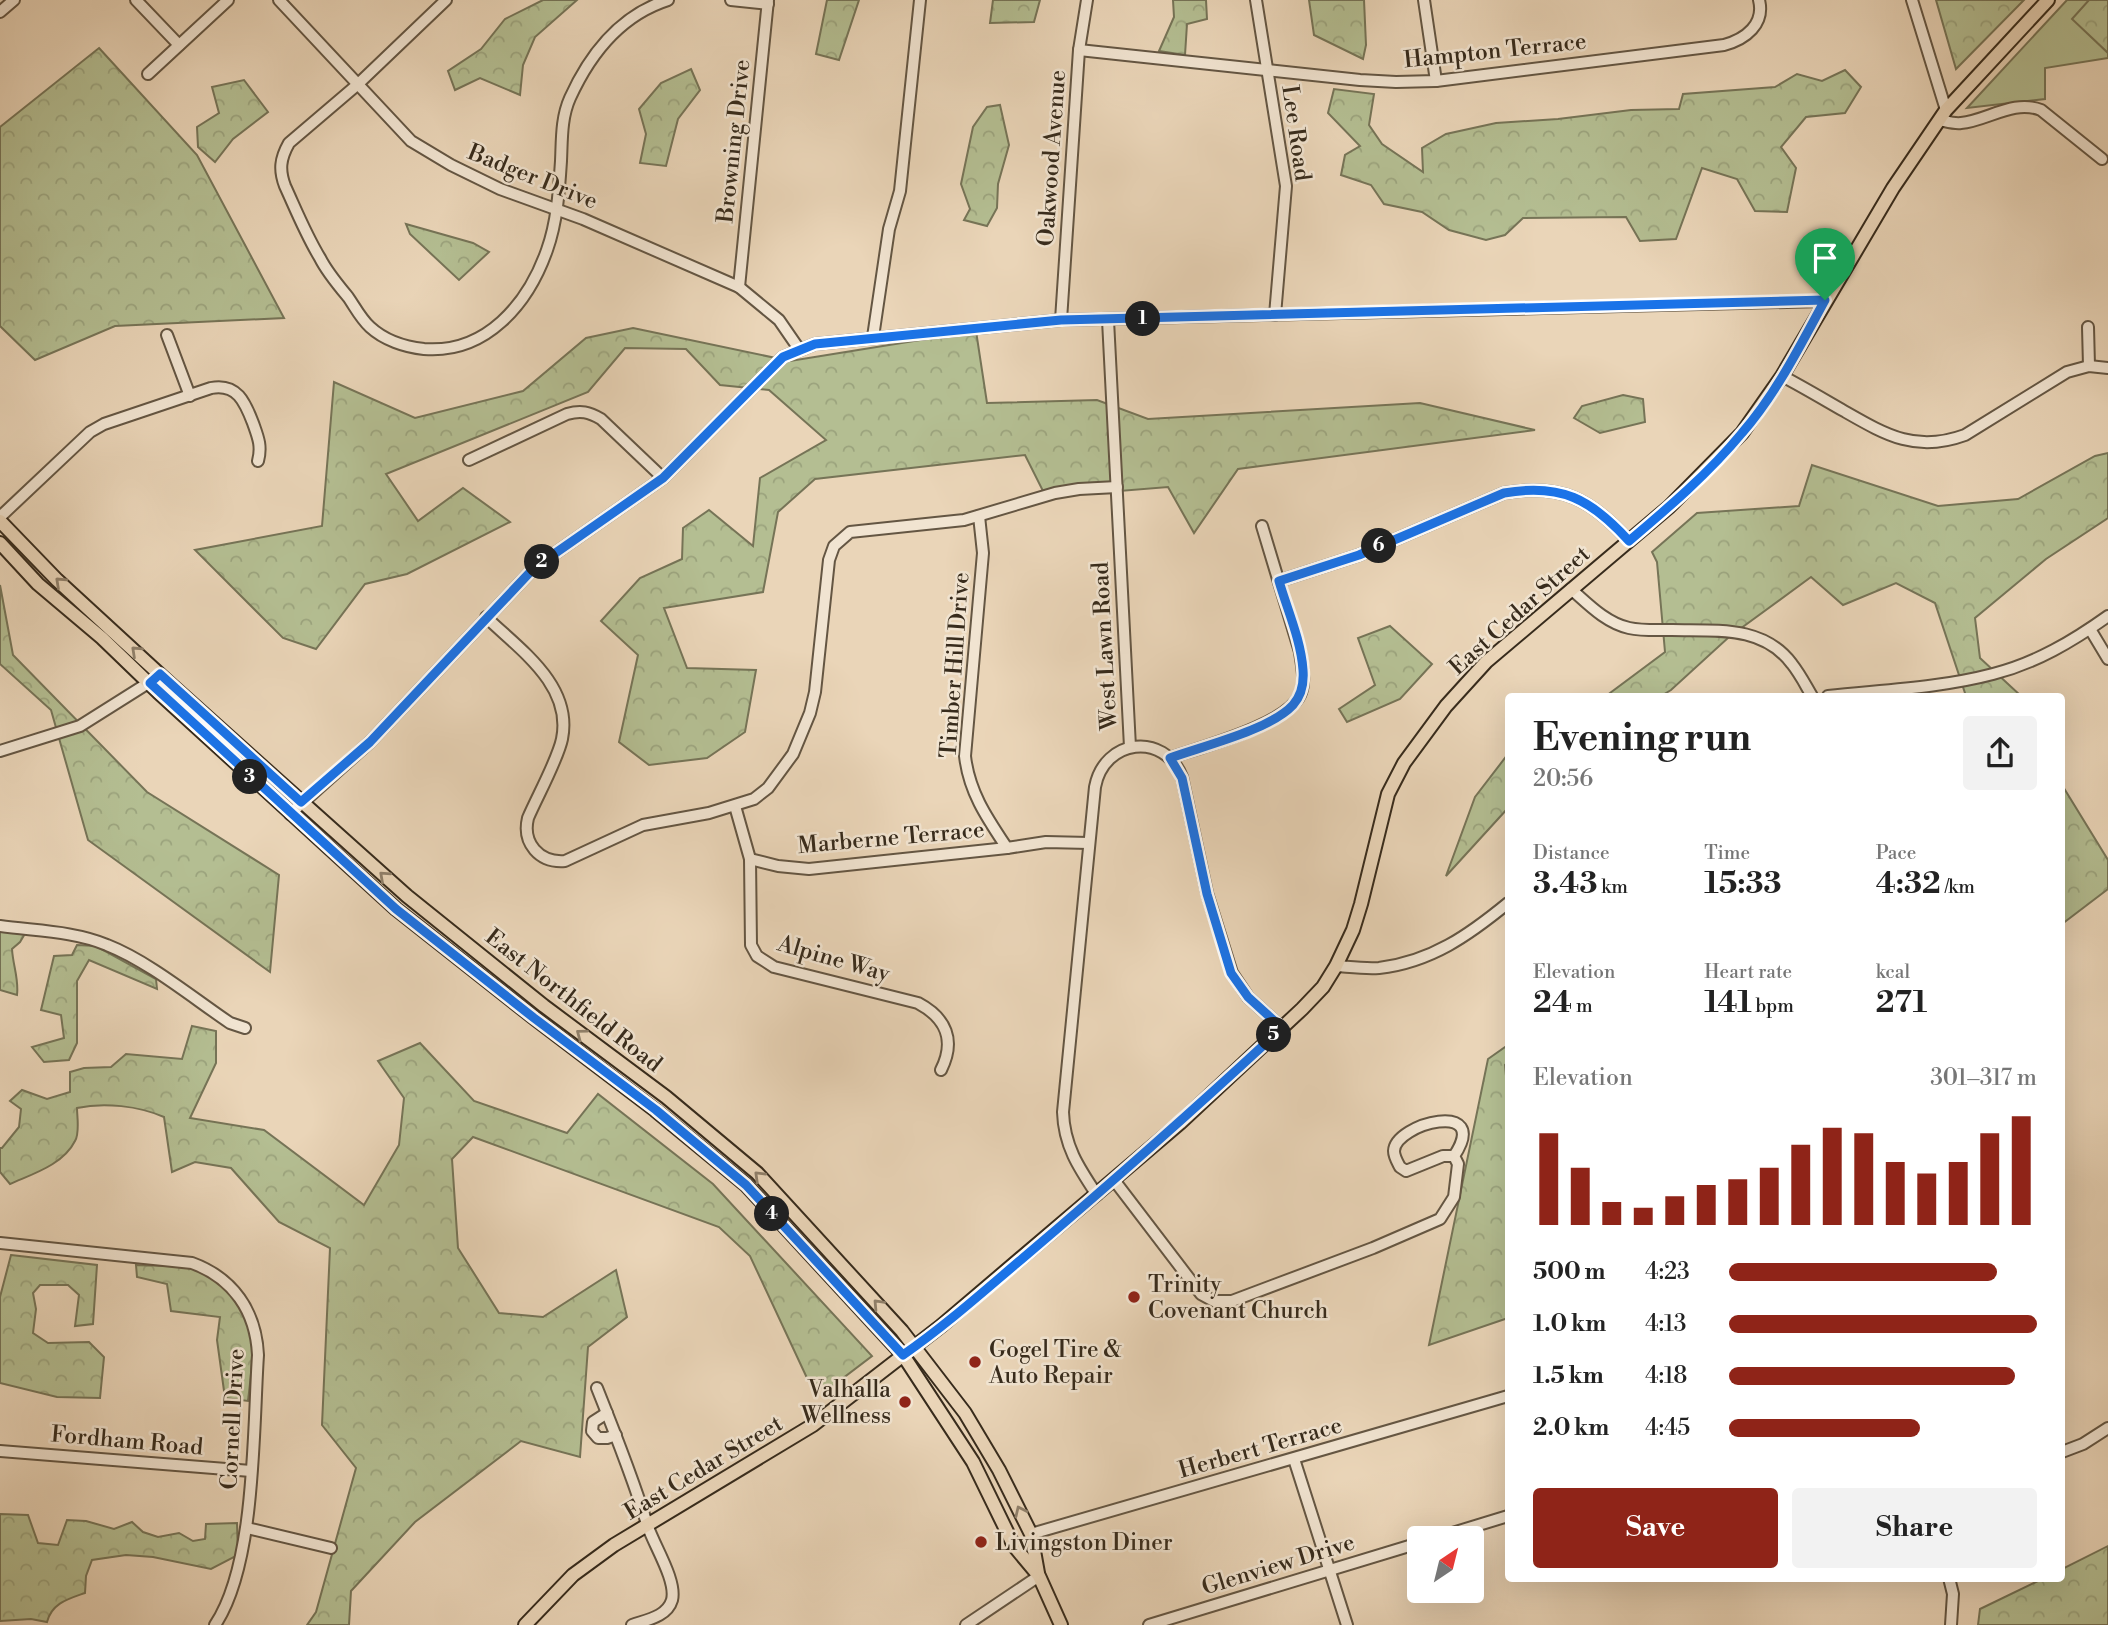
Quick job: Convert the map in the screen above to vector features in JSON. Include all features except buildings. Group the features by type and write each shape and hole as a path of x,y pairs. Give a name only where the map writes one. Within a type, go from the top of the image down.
{"main road":[{"name":"East Cedar Street","path":"525,1625 573,1575 614,1545 813,1425 916,1346 1180,1123 1323,987 1353,930 1388,794 1404,763 1446,706 1486,662 1669,507 1742,433 1782,376 1893,188 1942,115 2048,0"},
{"name":"East Northfield Road","path":"0,519 57,580 407,896 757,1173 916,1346 965,1413 999,1470 1031,1534 1039,1576"},
{"name":"East Northfield Road","path":"0,543 38,584 102,638 396,909 746,1185 903,1355 986,1486 1014,1546 1039,1576 1061,1625"},
{"path":"396,909 407,896"},
{"path":"505,996 514,981"},
{"path":"616,1081 626,1067"},
{"path":"724,1167 734,1154"},
{"path":"986,1486 995,1489 1017,1534 1031,1534"}],"street":[{"path":"0,12 14,0"},
{"path":"136,0 178,45"},
{"path":"148,74 228,0"},
{"name":"Badger Drive","path":"279,0 411,141 475,177 583,219 739,287 779,320 799,349"},
{"path":"446,0 357,85 289,143 282,156 281,174 320,259 369,326 406,345 437,349 458,346 487,334 504,321 527,291 546,252 557,210 562,129 569,100 619,25 638,12 668,0"},
{"path":"730,0 768,2"},
{"path":"873,337 889,229 900,191 920,0"},
{"name":"Oakwood Avenue","path":"1061,320 1079,50 1087,0"},
{"name":"Lee Road","path":"1256,0 1286,186 1275,315"},
{"path":"1424,0 1436,80"},
{"name":"Hampton Terrace","path":"1079,50 1360,80 1436,80 1737,41 1749,34 1756,24 1761,12 1759,0"},
{"path":"1912,0 1942,115 1959,124 1994,112 2033,107 2041,110 2102,160"},
{"name":"Browning Drive","path":"739,287 768,2"},
{"path":"290,814 370,742 534,568 663,478 783,357 799,349 815,344 873,337 1061,320 1825,300"},
{"name":"West Lawn Road","path":"1097,1195 1075,1161 1064,1131 1063,1112 1097,777 1106,761 1130,747 1108,320"},
{"path":"2088,327 2089,366"},
{"path":"167,334 190,396"},
{"path":"1782,376 1881,432 1904,441 1930,443 1965,435 2067,372 2089,366 2108,368"},
{"path":"0,519 90,432 219,386 239,394 244,400 261,442 258,461"},
{"path":"468,460 567,414 590,412 601,419 663,478"},
{"path":"486,617 547,677 559,699 562,710 562,739 526,824 530,844 539,855 551,861 565,861 643,825 735,806 754,799 781,773 802,734 815,692 829,560 838,541 850,532 933,524 979,516 1079,489 1117,487"},
{"path":"1279,581 1359,555 1504,493 1526,489 1543,489 1577,497 1598,510 1629,541"},
{"name":"Timber Hill Drive","path":"979,516 984,553 965,756 967,776 974,794 1007,848"},
{"path":"1170,758 1262,726 1293,706 1301,694 1303,670 1300,652 1262,526"},
{"path":"1571,589 1603,617 1629,628 1727,631 1763,638 1778,648 1792,663 1810,693"},
{"path":"1882,693 1995,674 2074,640 2108,616"},
{"path":"2090,629 2108,659"},
{"path":"0,751 80,726 160,674"},
{"path":"1130,747 1149,747 1170,758 1182,778 1207,894 1231,973 1248,997 1282,1028"},
{"path":"735,806 750,859"},
{"name":"Marberne Terrace","path":"750,859 809,870 1046,842 1089,843"},
{"name":"Alpine Way","path":"750,859 751,945 757,956 774,967 918,1003 930,1009 945,1029 948,1041 947,1056 941,1070"},
{"path":"1336,966 1376,968 1419,960 1444,949 1475,930 1505,905"},
{"path":"0,926 85,938 107,945 132,958 230,1023 245,1028"},
{"path":"1451,1120 1461,1128 1463,1136 1454,1156 1443,1156 1406,1171 1400,1167 1394,1151 1406,1133 1451,1120"},
{"path":"1114,1180 1201,1294 1214,1301 1232,1301 1360,1253 1440,1219 1454,1197 1458,1164 1454,1156"},
{"name":"Cornell Drive","path":"0,1243 183,1260 210,1270 226,1282 249,1313 257,1341 247,1528 229,1598 215,1625"},
{"path":"597,1388 640,1497 647,1525 668,1576 672,1598 666,1610 656,1617 632,1625"},
{"name":"Herbert Terrace","path":"1031,1534 1504,1397"},
{"path":"607,1413 593,1422 592,1431 598,1438 616,1435"},
{"path":"2065,1451 2108,1428"},
{"name":"Fordham Road","path":"0,1451 251,1471"},
{"path":"1294,1459 1347,1625"},
{"path":"1475,1526 1505,1517"},
{"path":"247,1528 331,1548"},
{"name":"Glenview Drive","path":"1149,1625 1407,1548"},
{"path":"966,1625 1039,1576"},
{"path":"1951,1582 1953,1594 1951,1625"}],"green space":[{"path":"543,0 577,0 535,37 523,65 520,95 480,78 455,90 448,71 481,49 505,19"},
{"path":"827,0 859,0 839,60 816,54"},
{"path":"993,0 1040,0 1034,22 990,23"},
{"path":"1173,0 1206,0 1207,19 1187,24 1185,55 1159,51 1174,17"},
{"path":"1309,0 1364,0 1366,45 1363,59 1314,35"},
{"path":"1936,0 2024,0 1956,69"},
{"path":"2067,0 2108,0 2108,58 2045,68 2045,99 1967,108"},
{"path":"2089,0 2108,0 2108,53 2072,19"},
{"path":"99,48 197,155 284,318 115,326 35,360 0,326 0,127"},
{"path":"691,69 700,90 678,119 666,166 640,163 646,134 639,109 661,83"},
{"path":"1845,70 1861,87 1845,113 1806,117 1781,147 1796,168 1787,212 1755,211 1737,179 1702,168 1676,239 1640,241 1626,217 1523,218 1505,235 1486,240 1449,230 1422,212 1384,204 1371,185 1341,175 1345,155 1360,146 1328,113 1334,89 1374,94 1369,125 1382,144 1423,172 1422,148 1446,134 1496,123 1631,110 1679,109 1683,94 1775,87 1797,74 1822,81"},
{"path":"244,80 268,112 233,139 215,162 198,147 197,127 219,113 212,87"},
{"path":"1000,105 1009,145 998,184 997,208 987,226 964,220 970,209 961,184 973,127 987,107"},
{"path":"406,224 473,243 489,252 459,280 410,234"},
{"path":"633,328 790,361 976,331 987,403 1097,400 1148,419 1420,403 1535,430 1238,469 1194,533 1168,487 1046,497 1025,455 815,479 778,512 763,592 664,608 687,668 756,670 745,732 707,758 649,765 619,742 638,655 601,621 640,578 682,559 683,528 709,510 753,546 760,478 826,440 769,390 720,385 686,349 625,348 588,392 386,474 418,521 463,488 510,522 407,574 365,584 316,649 283,638 195,550 322,526 334,382 415,418 523,391 586,338"},
{"path":"1623,395 1643,399 1645,422 1600,433 1574,418 1582,406"},
{"path":"2108,453 2108,518 2046,559 1975,618 1980,658 2018,693 1965,693 1935,603 1896,583 1843,605 1811,577 1729,637 1666,693 1610,693 1665,652 1657,562 1652,552 1697,513 1799,506 1812,465 1938,506 2018,499 2095,456"},
{"path":"0,585 13,655 147,792 279,875 270,972 88,840 51,710 0,664"},
{"path":"1390,626 1432,664 1400,699 1347,722 1339,709 1375,685 1358,638"},
{"path":"1505,758 1505,811 1446,876 1475,797"},
{"path":"2065,790 2108,860 2108,889 2065,922"},
{"path":"0,931 26,932 12,949 17,995 0,990"},
{"path":"77,945 96,946 156,979 157,989 89,960 77,981 77,1043 69,1060 44,1062 32,1047 64,1038 61,1015 41,1010 54,956 72,955"},
{"path":"192,1026 216,1031 216,1063 190,1118 264,1130 364,1205 399,1145 404,1098 378,1061 420,1043 474,1101 567,1133 598,1094 713,1184 872,1356 826,1391 807,1378 750,1256 719,1227 473,1137 452,1159 458,1248 499,1313 543,1317 616,1270 627,1317 588,1347 580,1457 521,1441 415,1522 351,1591 349,1625 307,1625 316,1612 356,1468 322,1425 330,1248 279,1222 231,1168 195,1162 172,1172 164,1117 144,1110 110,1105 77,1108 77,1138 55,1163 10,1184 0,1172 0,1148 19,1127 21,1109 10,1101 22,1090 47,1099 70,1092 70,1072 84,1068 111,1067 126,1054 182,1059"},
{"path":"1505,1047 1505,1319 1429,1345 1488,1059"},
{"path":"11,1255 97,1265 93,1324 75,1326 79,1295 68,1285 40,1285 33,1293 36,1309 33,1333 48,1343 89,1342 104,1357 100,1398 57,1397 0,1383 0,1297"},
{"path":"136,1265 179,1266 195,1270 223,1286 235,1298 243,1311 251,1339 248,1401 225,1398 217,1340 220,1317 171,1311 167,1284 137,1277"},
{"path":"0,1514 28,1515 38,1543 58,1545 67,1520 86,1521 114,1529 132,1522 143,1532 158,1537 179,1533 193,1541 205,1539 206,1524 237,1523 238,1555 211,1569 153,1557 126,1555 92,1560 86,1576 85,1593 57,1606 47,1622 31,1619 0,1621"},
{"path":"2108,1546 2108,1625 1978,1625 1980,1609 2036,1582 2065,1582 2065,1568"}],"place":[{"name":"Trinity Covenant Church","path":"1134,1297"},
{"name":"Gogel Tire & Auto Repair","path":"975,1362"},
{"name":"Valhalla Wellness","path":"905,1402"},
{"name":"Livingston Diner","path":"981,1542"}],"route":[{"path":"1825,300 1793,359 1742,433 1669,507 1629,541 1598,510 1577,497 1543,489 1526,489 1504,493 1359,555 1279,581 1300,652 1303,670 1301,694 1293,706 1262,726 1170,758 1182,778 1207,894 1231,973 1248,997 1282,1028 1180,1123 1061,1226 903,1355 746,1185 656,1110 396,909 150,683 160,674 301,802 370,742 534,568 644,494 783,357 815,344 1061,320 1825,300"}]}
